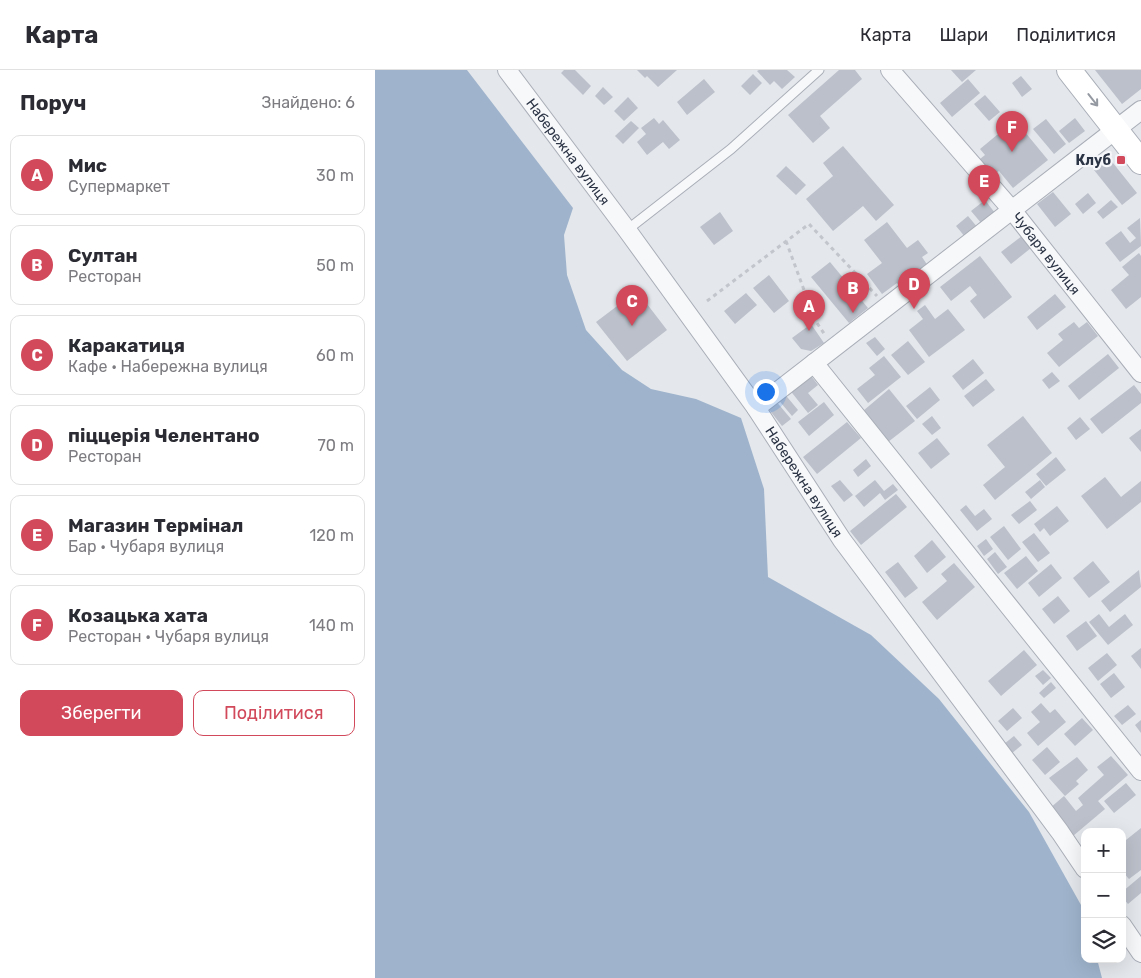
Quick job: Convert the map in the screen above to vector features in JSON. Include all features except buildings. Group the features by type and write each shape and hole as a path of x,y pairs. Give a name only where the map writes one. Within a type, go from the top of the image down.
{"main road":[{"path":"1069,70 1141,162"}],"street":[{"name":"Набережна вулиця","path":"507,70 627,230 756,408 842,540 1054,824 1081,863"},
{"name":"Чубаря вулиця","path":"890,70 1012,210 1141,373"},
{"path":"756,408 1141,110"},
{"path":"814,363 1141,771"},
{"path":"1126,931 1141,953"}],"lane":[{"path":"627,230 731,149 819,70"}],"path":[{"path":"707,301 809,224 887,307"},
{"path":"786,241 815,320 834,348"}],"water":[{"path":"375,70 467,70 573,208 564,235 567,275 586,330 622,370 651,389 696,399 741,418 764,489 768,577 871,635 939,699 1029,812 1081,905 1081,963 1098,963 1102,978 375,978"}],"place":[{"name":"Козацька хата","path":"1012,152"},
{"name":"Клуб","path":"1121,160"},
{"name":"Магазин Термінал","path":"984,206"},
{"name":"піццерія Челентано","path":"914,309"},
{"name":"Султан","path":"853,313"},
{"name":"Каракатиця","path":"632,326"},
{"name":"Мис","path":"809,331"}]}
